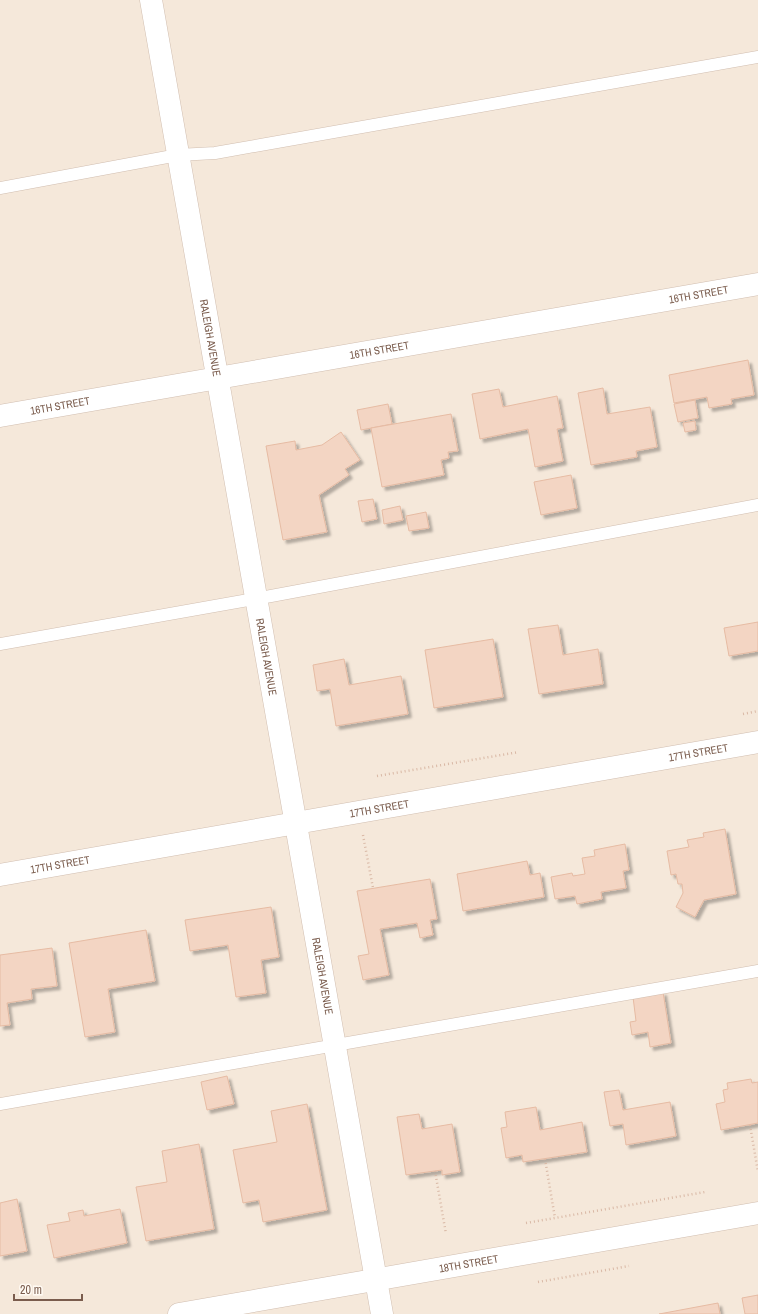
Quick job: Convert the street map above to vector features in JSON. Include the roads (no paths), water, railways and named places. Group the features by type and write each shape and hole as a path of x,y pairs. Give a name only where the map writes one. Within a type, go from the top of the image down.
{"street":[{"name":"RALEIGH AVENUE","path":"151,0 216,378 382,1314"},
{"name":"16TH STREET","path":"0,416 758,284"},
{"name":"17TH STREET","path":"0,875 758,742"},
{"name":"18TH STREET","path":"178,1314 758,1213"}],"lane":[{"path":"0,188 178,155 215,153 758,57"},
{"path":"0,644 255,599 758,505"},
{"path":"0,1104 334,1044 758,971"}]}
